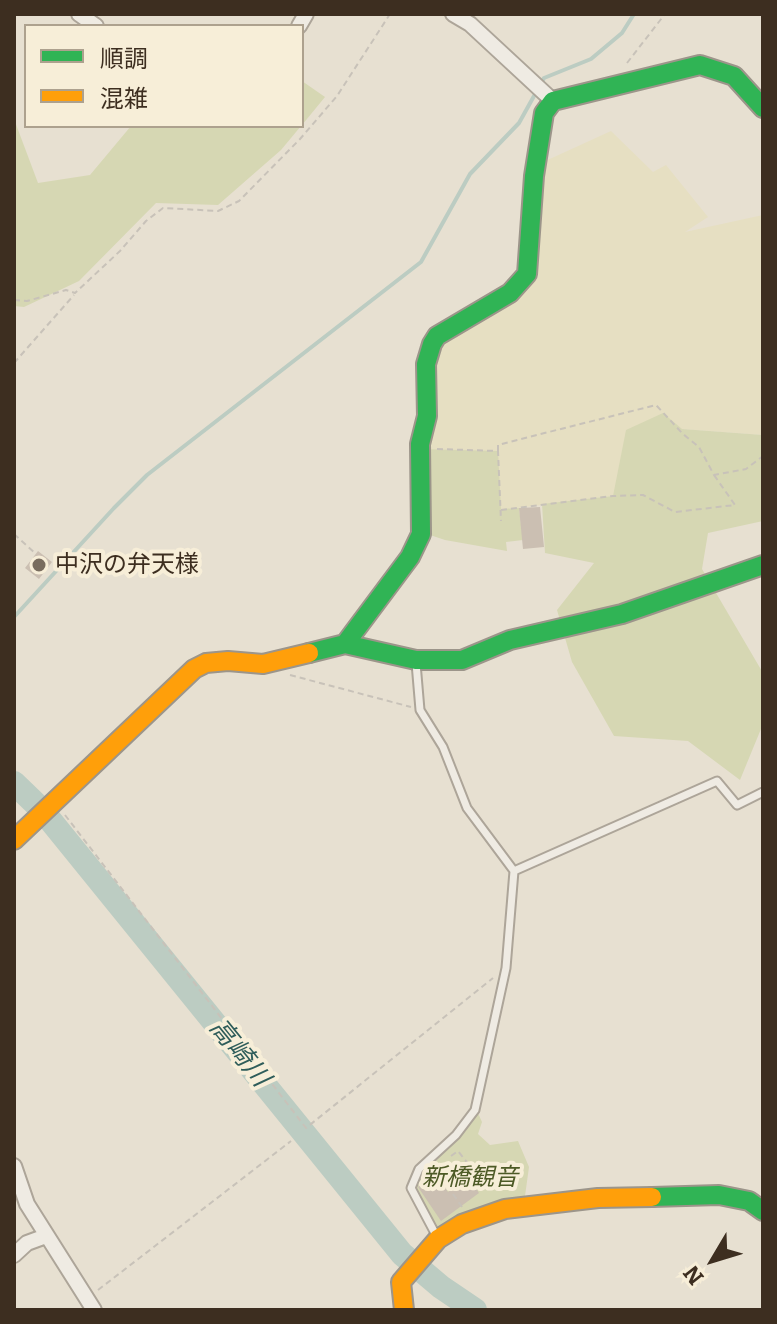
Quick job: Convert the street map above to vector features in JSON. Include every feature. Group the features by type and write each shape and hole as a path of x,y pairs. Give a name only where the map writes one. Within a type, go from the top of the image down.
{"street":[{"path":"453,14 470,24 553,101"},
{"path":"345,644 410,557 421,534 420,449 427,416 426,364 432,344 437,336 510,293 527,274 534,176 541,129 544,113 553,101 700,65 734,76 763,108"},
{"path":"14,840 194,669 206,663 263,664 345,644 416,660 462,660 510,640 622,614 763,565"},
{"path":"14,1166 27,1204 90,1304"},
{"path":"404,1310 401,1282 438,1239 470,1222 505,1209 613,1198 719,1195 749,1201 763,1211"},
{"path":"14,1255 27,1243 46,1236"}],"lane":[{"path":"416,660 420,710 443,747 467,808 514,871 506,968 475,1110 456,1135 419,1169 411,1188 438,1239"},
{"path":"514,871 717,781 737,805 763,792"}],"path":[{"path":"14,363 75,293 120,251 146,221 163,208 218,211 239,201 337,96 390,14"},
{"path":"616,86 625,67 665,14"},
{"path":"14,300 27,301 66,290 75,293"},
{"path":"501,510 628,495 643,495 675,512 735,505 699,447 656,405 498,445 501,521"},
{"path":"420,449 498,451"},
{"path":"714,475 746,469 763,456"},
{"path":"14,534 36,554"},
{"path":"288,675 420,710"},
{"path":"55,802 306,1128 506,968"},
{"path":"90,1304 291,1141"},
{"path":"442,1148 452,1157 458,1151 470,1166 446,1184 470,1222"}],"shaded area":[{"path":"611,131 653,172 666,165 708,217 685,232 763,215 763,435 682,429 613,496 501,510 423,449 428,357 527,274 541,163"}],"green space":[{"path":"304,82 325,97 304,123"},
{"path":"14,119 38,183 90,175 129,128 299,128 281,150 218,205 156,203 79,281 24,307 14,306"},
{"path":"663,413 682,429 763,435 763,521 708,533 702,569 763,673 763,724 740,780 688,741 614,736 572,662 557,610 594,563 545,553 542,504 613,496 626,430"},
{"path":"420,449 498,451 501,509 519,508 523,540 506,542 507,551 424,533"},
{"name":"新橋観音","path":"477,1111 482,1122 478,1134 490,1145 518,1141 529,1167 525,1196 439,1236 414,1189 421,1172"}],"building":[{"path":"540,507 544,547 523,549 519,508"},
{"name":"中沢の弁天様","path":"38,551 52,562 39,579 25,568"},
{"path":"436,1173 448,1192 469,1177 479,1193 441,1221 418,1187"}],"waterway":[{"path":"14,617 147,475 421,262 470,174 519,123 544,78 591,59 622,33 634,14"},
{"name":"高崎川","path":"14,783 42,810 402,1254 441,1287 475,1310"}],"traffic: fast":[{"path":"345,644 410,557 421,534 420,444 427,416 426,364 432,344 437,336 510,293 527,274 534,176 544,113 553,101 700,65 734,76 763,108"},
{"path":"309,653 345,644 416,660 462,660 510,640 622,614 763,565"},
{"path":"652,1197 719,1195 749,1201 763,1211"}],"traffic: slow":[{"path":"14,840 194,669 206,663 228,661 263,664 309,653"},
{"path":"404,1310 401,1282 438,1239 462,1224 505,1209 598,1198 652,1197"}],"place":[{"name":"中沢の弁天様","path":"39,565"}]}
